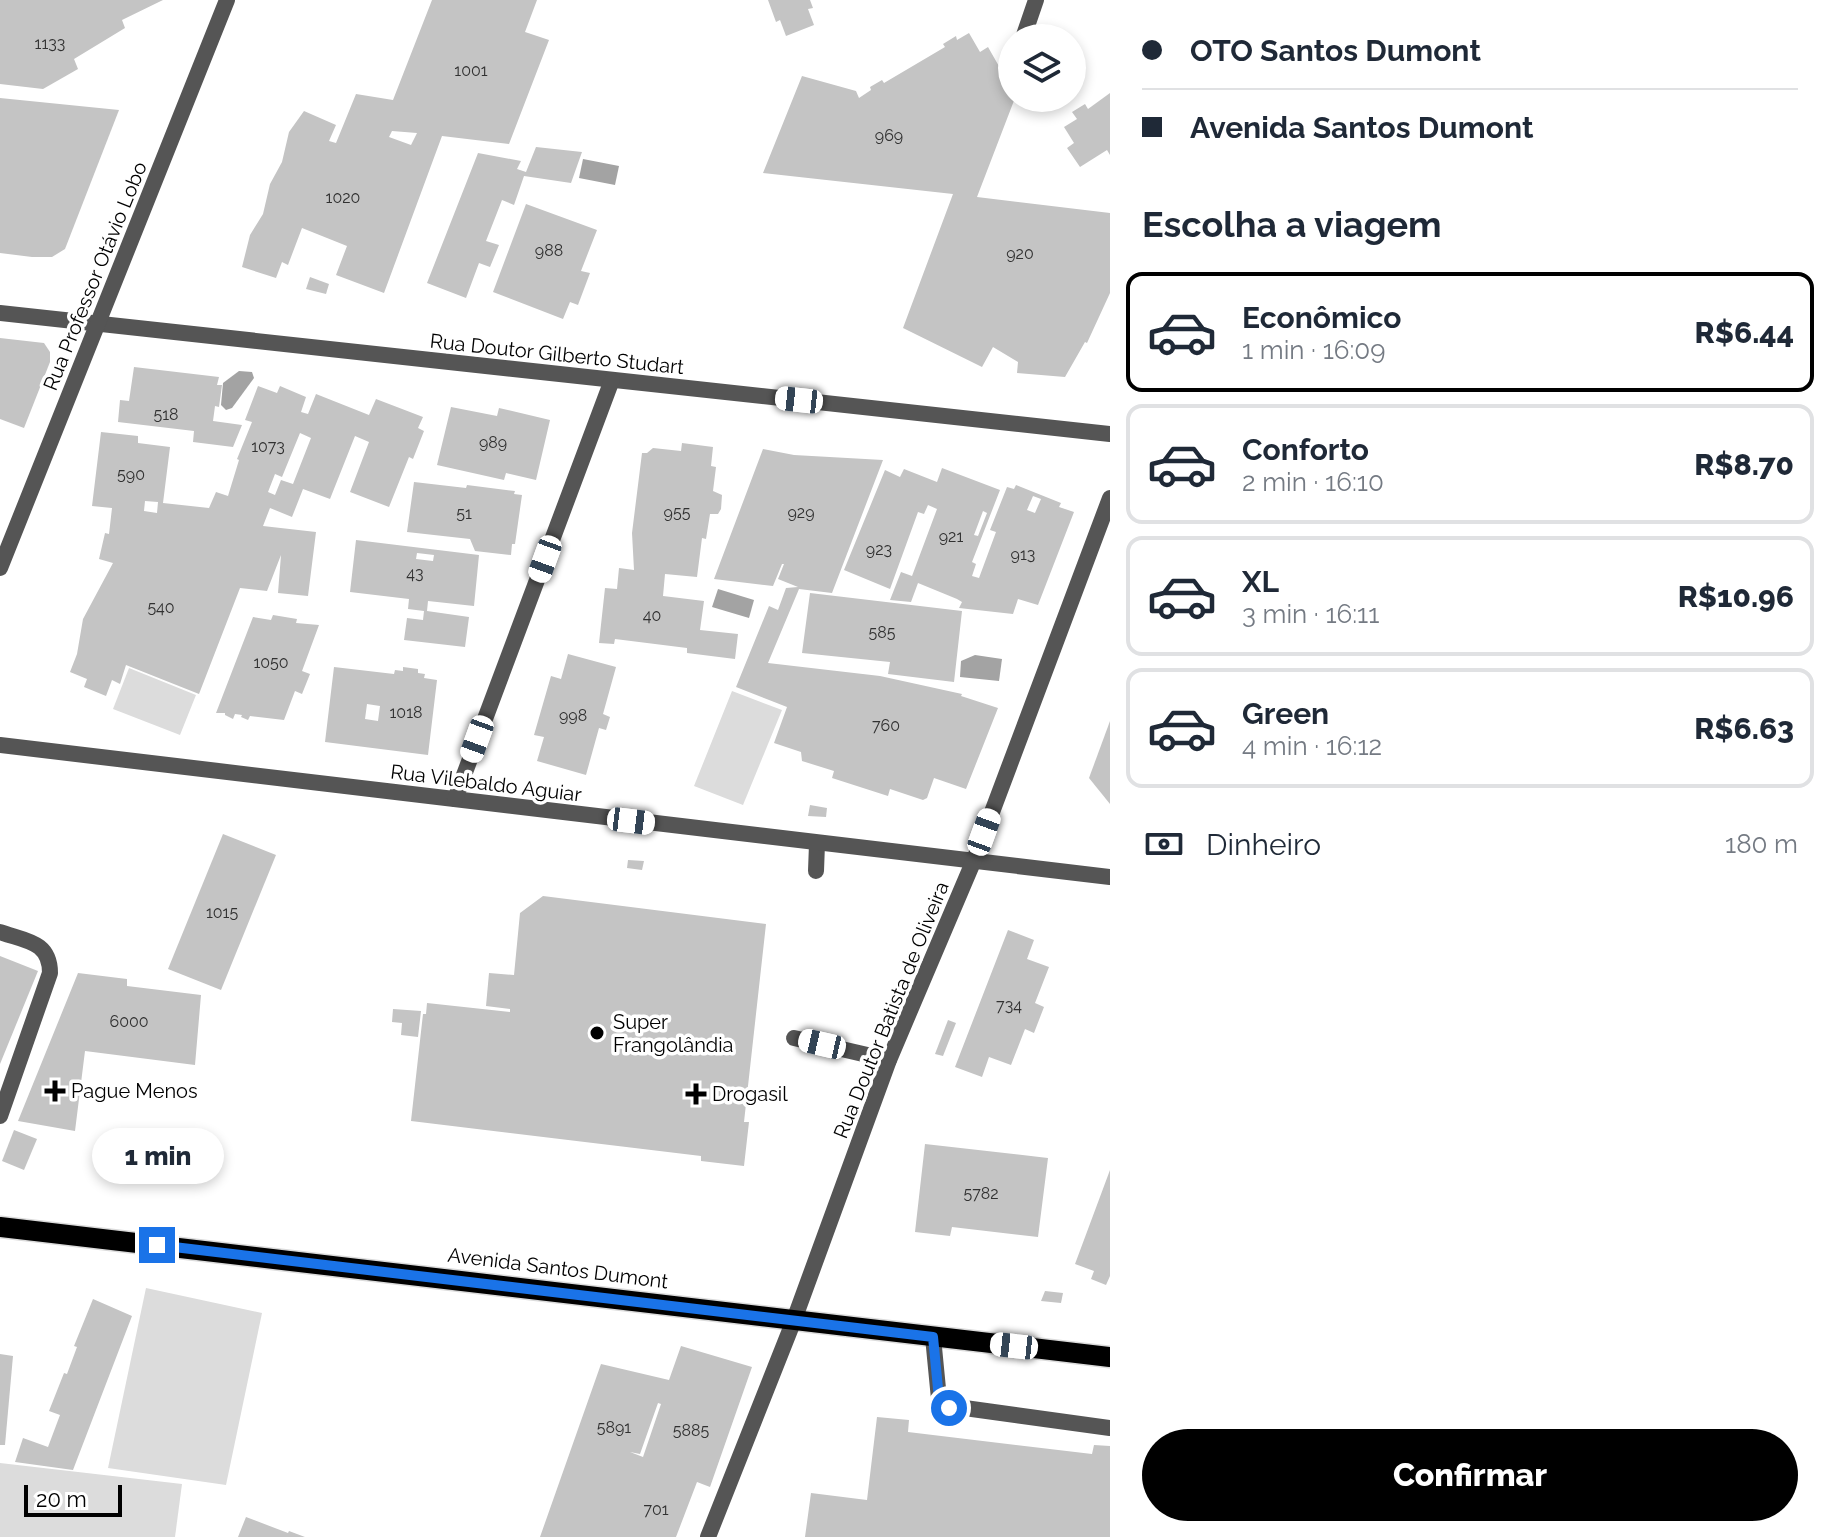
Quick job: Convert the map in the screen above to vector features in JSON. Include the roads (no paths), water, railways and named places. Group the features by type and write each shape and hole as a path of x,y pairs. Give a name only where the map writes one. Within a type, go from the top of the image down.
{"main road":[{"name":"Avenida Santos Dumont","path":"0,1227 1110,1357"}],"street":[{"name":"Rua Professor Otávio Lobo","path":"0,568 227,0"},
{"path":"1028,24 1036,0"},
{"name":"Rua Doutor Gilberto Studart","path":"0,313 1110,434"},
{"path":"455,799 612,380"},
{"name":"Rua Doutor Batista de Oliveira","path":"708,1537 794,1320 889,1060 974,860 1110,498"},
{"name":"Rua Vilebaldo Aguiar","path":"0,745 1110,877"},
{"path":"816,871 817,844"},
{"path":"0,932 41,946 50,962 50,973 0,1116"},
{"path":"794,1038 889,1060"},
{"path":"933,1337 939,1399 943,1405 1110,1428"}],"place":[{"name":"Super Frangolândia","path":"597,1033"},
{"name":"Pague Menos","path":"55,1091"},
{"name":"Drogasil","path":"696,1094"}]}
